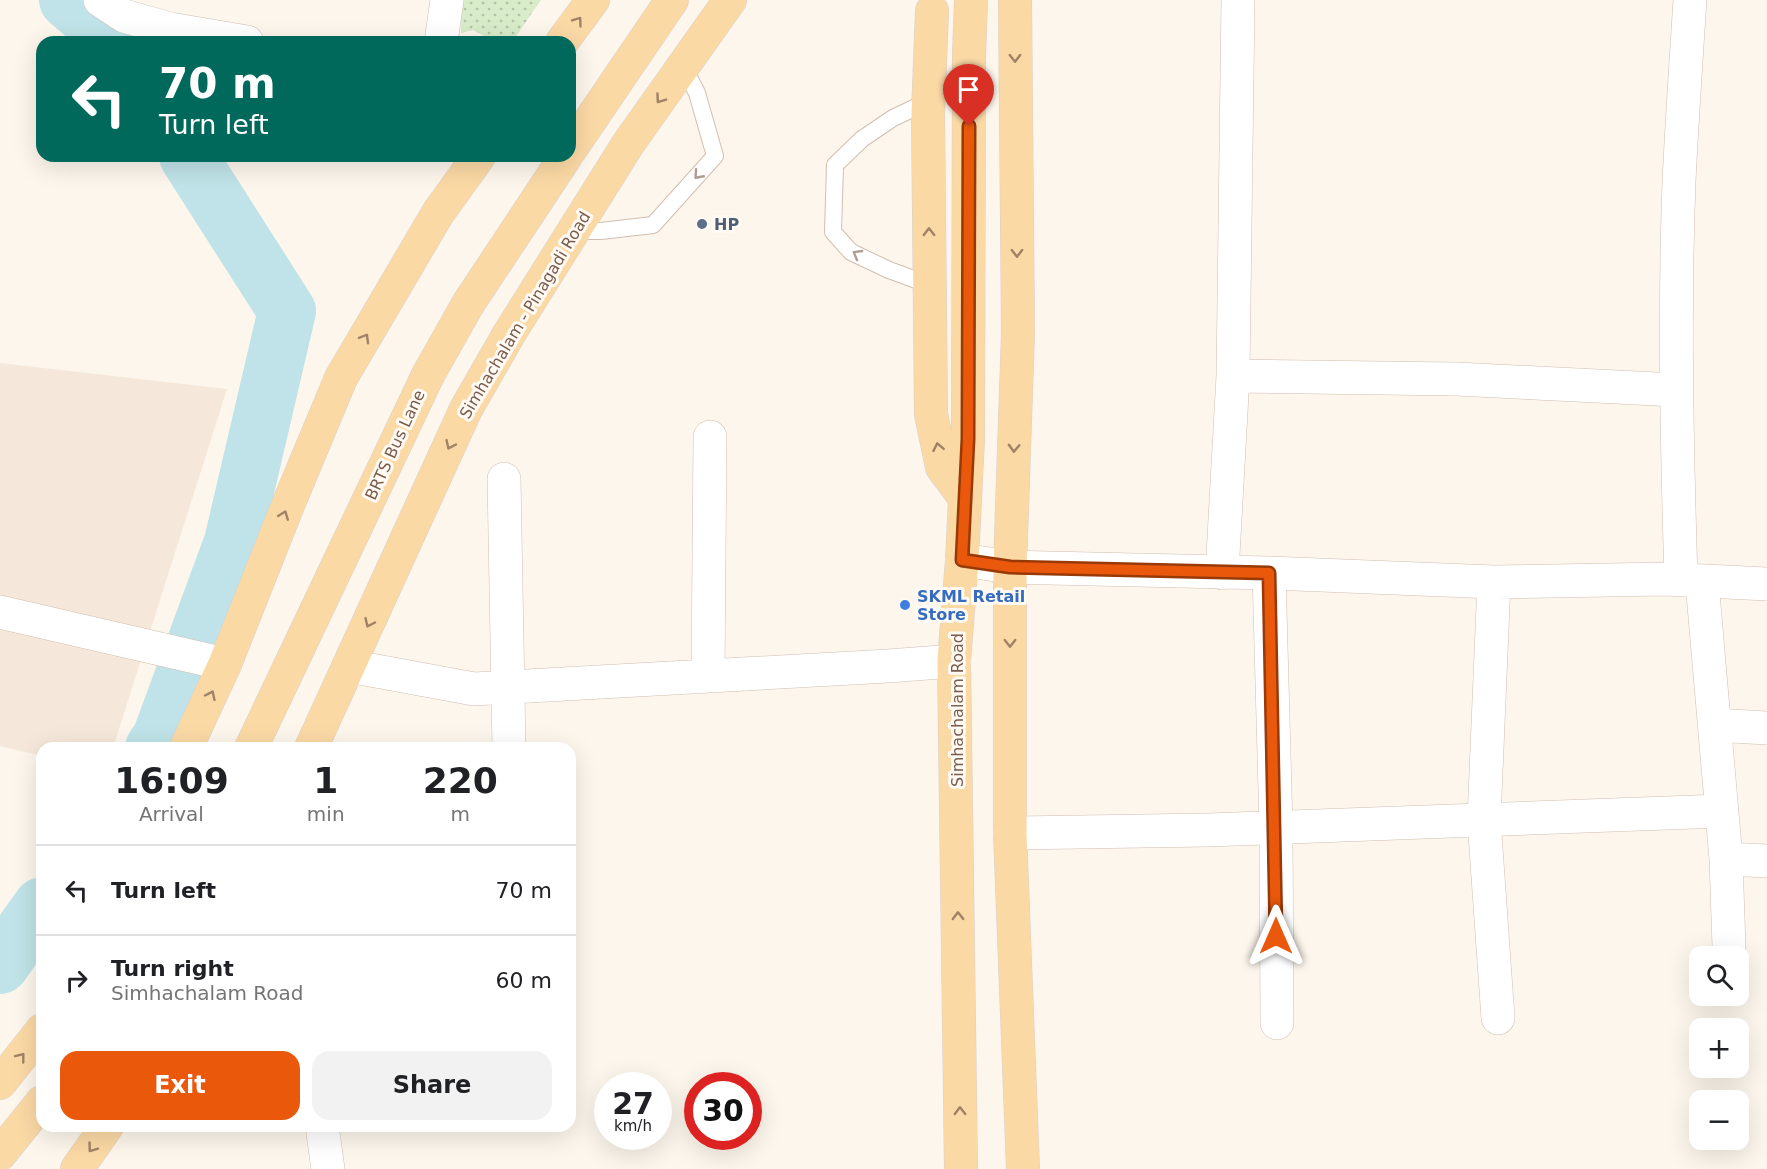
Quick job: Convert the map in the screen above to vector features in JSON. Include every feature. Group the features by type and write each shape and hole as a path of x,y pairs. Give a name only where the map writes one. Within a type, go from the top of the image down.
{"main road":[{"path":"566,36 593,0"},
{"path":"576,141 672,0"},
{"name":"Simhachalam - Pinagadi Road","path":"314,742 466,409 509,334 628,144 730,0"},
{"name":"Simhachalam Road","path":"961,1169 954,661 968,439 971,0"},
{"path":"1015,0 1018,333 1010,567 1010,833 1023,1169"},
{"path":"927,5 969,55"},
{"path":"927,5 931,414 942,466 965,498"},
{"path":"189,742 224,663 341,378 438,213 475,162"},
{"name":"BRTS Bus Lane","path":"254,742 428,375 468,303 562,162"},
{"path":"0,1083 36,1038"},
{"path":"0,1154 36,1109"},
{"path":"77,1169 103,1132"}],"street":[{"path":"100,0 124,16 170,29 211,36"},
{"path":"442,36 447,0"},
{"path":"1222,573 1233,376 1238,0"},
{"path":"1690,0 1680,181 1677,390 1691,581 1714,725 1726,859 1729,946"},
{"path":"1233,376 1456,379 1677,390"},
{"path":"708,676 710,437"},
{"path":"504,479 509,742"},
{"path":"962,560 1010,567 1269,573 1494,582 1691,581 1767,584"},
{"path":"1269,573 1276,827 1277,1023"},
{"path":"1494,582 1484,820 1498,1018"},
{"path":"0,612 224,663"},
{"path":"349,666 474,689 954,661"},
{"path":"1714,725 1767,728"},
{"path":"1010,833 1276,827 1721,812"},
{"path":"1726,859 1767,861"},
{"path":"323,1132 328,1169"}],"lane":[{"path":"574,231 602,231 653,225 715,156 697,93 683,66"},
{"path":"929,100 893,118 862,139 835,165 833,232 851,252 889,270 930,285"}],"shaded area":[{"path":"0,363 227,389 115,742 36,742 36,755 0,746"}],"green space":[{"path":"461,0 541,0 516,36 484,36 473,30 461,33"}],"waterway":[{"path":"68,0 89,18 102,36"},
{"path":"158,742 233,542 287,311 192,162"},
{"path":"0,965 36,914"}],"place":[{"name":"HP","path":"702,224"},
{"name":"SKML Retail Store","path":"905,605"}],"route":[{"path":"969,126 968,439 962,560 1010,567 1269,573 1276,827 1276,936"}]}
